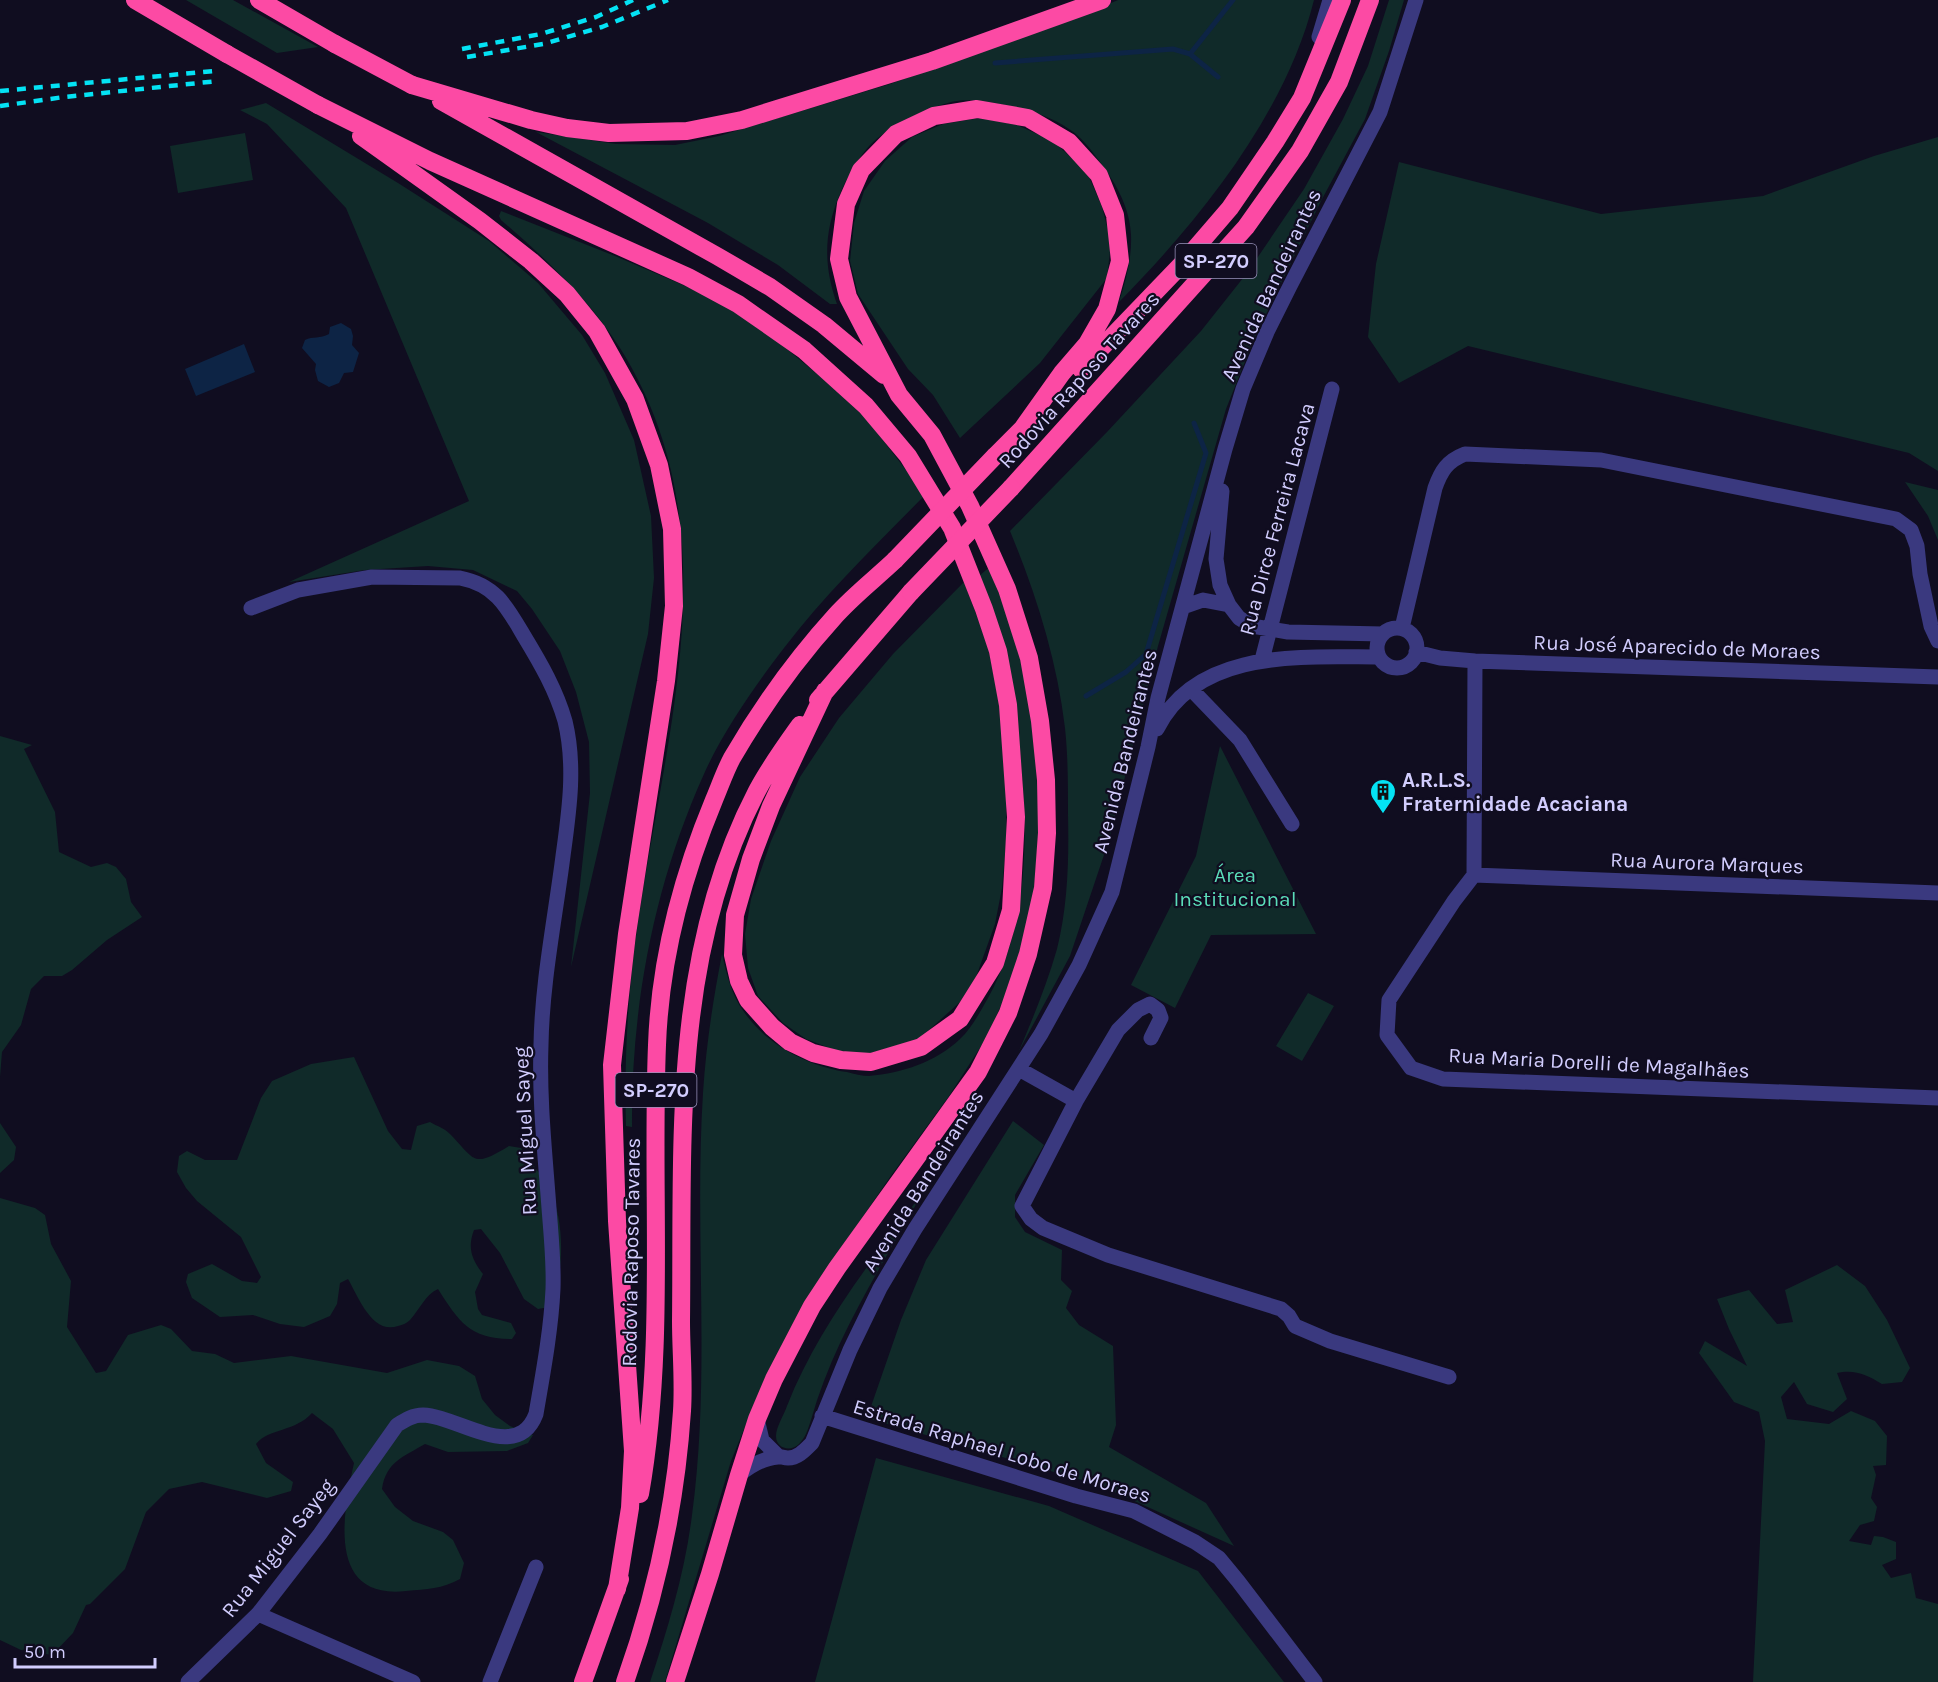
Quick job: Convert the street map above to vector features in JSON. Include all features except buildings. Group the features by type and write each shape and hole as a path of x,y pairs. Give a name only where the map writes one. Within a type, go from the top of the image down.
{"highway":[{"path":"135,0 318,105 430,161 688,277 738,304 804,350 866,406 908,456 952,528 998,651 1008,705 1016,817 1011,910 995,963 960,1019 921,1047 871,1062 841,1060 813,1053 790,1042 772,1027 748,1000 739,981 733,955 735,915 751,860 771,806 825,691"},
{"path":"259,0 770,287 824,325 892,382"},
{"path":"412,85 531,120 567,128 609,133 687,131 742,120 932,61 1102,0"},
{"name":"Rodovia Raposo Tavares","path":"583,1682 617,1589 634,1531 646,1458 656,1310 657,1042 666,968 679,902 699,837 731,760 775,691 837,614 895,560 1181,266 1230,208 1302,98 1342,0"},
{"name":"Rodovia Raposo Tavares","path":"825,691 911,592 1011,488 1246,227 1300,151 1339,82 1370,0"},
{"path":"318,105 480,221 531,261 567,294 597,331 635,399 659,465 672,529 674,606 666,681 627,934 612,1065 618,1221 633,1451 630,1508 617,1589"},
{"path":"675,1682 739,1474 757,1419 774,1379 812,1306 837,1268 978,1072 1008,1013 1028,954 1043,888 1047,833 1046,780 1040,721 1029,658 1007,589 970,506 932,435 899,395 848,297 839,259 846,204 861,170 896,134 934,116 977,109 1028,118 1069,142 1100,175 1115,215 1120,261 1107,309 1087,345 1062,374 1020,432"},
{"name":"SP-270","path":"625,1682 657,1580 673,1496 682,1409 684,1095 688,1033 699,961 715,896 737,835 758,790 825,691"}],"street":[{"path":"1302,98 1330,0"},
{"name":"Avenida Bandeirantes","path":"739,1474 754,1464 779,1456 790,1458 801,1453 812,1443 850,1350 880,1288 915,1229 1041,1034 1079,965 1112,892 1158,698 1225,449 1244,389 1267,332 1380,112 1416,0"},
{"name":"Rua Dirce Ferreira Lacava","path":"1262,660 1332,389"},
{"path":"1225,449 1216,559 1220,585 1229,605 1239,618 1252,626 1288,632 1383,634"},
{"path":"1402,628 1435,488 1442,470 1453,459 1465,454 1601,460 1896,519 1911,530 1917,546 1920,574 1931,626 1938,641"},
{"name":"Rua Miguel Sayeg","path":"188,1682 258,1614 320,1534 397,1425 408,1418 420,1415 433,1416 499,1437 509,1438 527,1431 533,1424 536,1414 553,1288 540,1090 541,1042 546,985 570,805 570,760 565,723 553,685 506,604 481,585 460,579 372,577 298,590 251,608"},
{"path":"1183,607 1203,600 1229,605"},
{"path":"1392,628 1402,628 1412,635 1417,646 1416,652 1410,663 1399,668 1387,666 1379,657 1377,645 1383,634 1392,628"},
{"name":"Rua José Aparecido de Moraes","path":"1416,652 1440,658 1475,661 1938,677"},
{"path":"1148,747 1165,713 1184,693 1224,670 1262,660 1379,657"},
{"path":"1474,875 1475,661"},
{"path":"1191,688 1240,740 1292,824"},
{"name":"Rua Aurora Marques","path":"1474,875 1938,893"},
{"name":"Rua Maria Dorelli de Magalhães","path":"1474,875 1454,901 1389,1000 1387,1035 1411,1068 1443,1079 1938,1098"},
{"path":"1151,1038 1161,1018 1158,1010 1150,1004 1138,1010 1118,1030 1076,1101 1022,1206 1030,1219 1043,1228 1108,1255 1281,1309 1295,1326 1330,1341 1449,1377"},
{"path":"1018,1069 1076,1101"},
{"name":"Estrada Raphael Lobo de Moraes","path":"822,1416 1076,1496 1134,1511 1195,1542 1219,1558 1315,1682"},
{"path":"757,1419 762,1440 779,1456"},
{"path":"490,1682 536,1567"},
{"path":"258,1614 413,1682"}],"green space":[{"path":"186,0 233,0 318,47 277,53"},
{"path":"1118,0 1314,0 1301,42 1283,83 1236,163 1180,236 1119,302 1128,269 1131,244 1128,216 1118,189 1079,136 1054,120 1030,111 978,101 951,102 909,118 888,130 871,144 846,181 835,208 828,235 829,276 837,304 830,304 778,265 708,223 536,132 616,144 675,145 719,136 890,84 1081,16"},
{"path":"1389,0 1404,0 1365,119 1321,201 1254,339 1226,409 1158,646 1109,840 1070,956 1019,1051 1049,975 1061,932 1068,865 1068,781 1065,728 1057,677 1037,603 1010,531 1201,331 1247,273 1304,189 1343,119 1368,66"},
{"path":"266,103 489,241 538,283 582,335 605,373 634,440 651,516 654,578 648,634 571,967 590,793 589,742 576,692 560,651 532,609 517,591 473,570 428,566 365,570 289,582 469,501 346,208 267,124 240,110"},
{"path":"980,118 1017,125 1053,141 1087,172 1102,207 1111,242 1107,278 1040,363 960,438 933,395 908,369 858,294 850,261 854,223 864,191 885,161 912,137 943,124"},
{"path":"245,133 253,180 178,193 170,146"},
{"path":"1938,137 1938,471 1909,453 1468,346 1399,383 1368,337 1376,264 1399,162 1601,214 1763,196 1874,156"},
{"path":"501,211 716,299 777,341 866,418 925,495 834,589 784,648 740,709 704,774 672,859 649,947 636,1036 632,1127 626,1126 626,1049 632,973 638,922 674,703 682,630 683,558 674,486 654,416 620,348 580,296 534,249 501,220 499,216"},
{"path":"1905,482 1938,490 1938,540 1928,516"},
{"path":"992,565 1018,640 1034,731 1039,823 1028,930 1011,983 987,1037 949,1096 812,1291 764,1380 731,1461 665,1682 650,1682 685,1558 698,1462 703,1093 710,1023 722,954 736,998 753,1024 776,1044 790,1052 832,1069 869,1076 906,1069 929,1060 951,1047 972,1025 1002,968 1012,937 1023,873 1024,808 1012,681 1006,650 979,576"},
{"path":"964,582 988,646 1002,718 1006,843 1002,888 995,924 976,977 960,1002 919,1039 868,1054 840,1052 806,1039 783,1023 758,996 748,968 745,934 751,899 771,841 800,777 839,718 893,654"},
{"path":"0,736 32,745 24,749 55,812 59,852 91,867 107,863 116,867 126,879 131,902 142,917 107,940 72,970 62,976 44,976 31,989 21,1025 2,1052 0,1077"},
{"name":"Área Institucional","path":"1220,746 1316,934 1211,935 1175,1008 1131,985 1196,856"},
{"path":"1308,993 1334,1006 1302,1061 1276,1046"},
{"path":"354,1057 388,1131 402,1149 411,1150 417,1126 430,1122 447,1131 471,1156 476,1158 488,1157 509,1146 521,1148 550,1190 558,1217 561,1249 558,1281 549,1307 538,1309 524,1299 500,1253 481,1229 474,1230 472,1236 472,1254 483,1274 475,1292 478,1309 482,1315 511,1323 516,1333 512,1339 486,1336 467,1326 438,1289 426,1299 408,1322 400,1326 389,1327 373,1320 361,1304 348,1279 340,1283 337,1304 330,1316 304,1327 280,1324 253,1315 220,1317 192,1298 186,1282 188,1274 212,1264 242,1281 257,1283 261,1277 241,1237 197,1201 186,1188 177,1172 179,1156 187,1151 205,1160 237,1160 261,1098 272,1081 311,1064"},
{"path":"1013,1121 1044,1145 1015,1195 1015,1217 1025,1232 1062,1250 1061,1280 1072,1291 1066,1308 1079,1325 1113,1346 1116,1425 1109,1447 1206,1503 1234,1546 1099,1485 867,1418 901,1320 926,1260"},
{"path":"0,1123 16,1147 14,1160 0,1173"},
{"path":"923,1192 846,1331 832,1360 805,1436 796,1446 784,1448 778,1444 777,1429 814,1349 848,1295"},
{"path":"0,1198 35,1208 45,1215 51,1244 71,1281 67,1327 96,1373 106,1371 128,1335 161,1325 171,1329 192,1351 215,1354 234,1363 291,1356 387,1373 427,1360 459,1366 475,1376 482,1399 495,1415 510,1426 533,1435 528,1443 507,1451 448,1452 425,1444 392,1466 387,1472 382,1489 395,1507 413,1521 443,1532 453,1540 464,1563 460,1579 441,1587 406,1591 380,1590 363,1582 351,1568 346,1549 346,1505 354,1463 333,1429 312,1413 298,1424 268,1435 256,1444 266,1463 293,1482 291,1491 267,1498 202,1482 169,1489 146,1512 125,1569 90,1604 86,1605 73,1633 52,1655 21,1650 0,1640"},
{"path":"1837,1265 1865,1286 1887,1320 1910,1368 1902,1382 1882,1384 1861,1374 1837,1373 1847,1399 1833,1412 1807,1404 1794,1382 1781,1397 1787,1419 1829,1424 1851,1411 1875,1421 1887,1436 1886,1465 1873,1466 1876,1475 1871,1498 1877,1507 1874,1521 1860,1525 1849,1541 1871,1545 1874,1536 1896,1542 1896,1559 1882,1565 1891,1578 1911,1573 1916,1598 1938,1604 1938,1682 1753,1682 1765,1441 1759,1412 1734,1402 1699,1353 1705,1341 1747,1366 1717,1299 1749,1290 1777,1324 1793,1322 1785,1290"},
{"path":"876,1458 1049,1506 1198,1571 1284,1682 815,1682"}],"water":[{"path":"341,323 351,329 352,345 359,353 353,372 344,373 339,383 329,387 318,381 316,364 302,348 305,340 329,334 330,327"},
{"path":"244,344 255,372 196,396 185,369"}],"waterway":[{"path":"1190,54 1233,0"},
{"path":"995,63 1173,49 1190,54 1218,77"},
{"path":"1086,696 1126,672 1146,654 1206,453 1194,423"}],"railway":[{"path":"462,49 541,34 596,17 633,0"},
{"path":"467,57 543,44 602,27 668,0"},
{"path":"0,91 214,71"},
{"path":"0,106 218,81"}],"place":[{"name":"A.R.L.S. Fraternidade Acaciana","path":"1383,815"}]}
